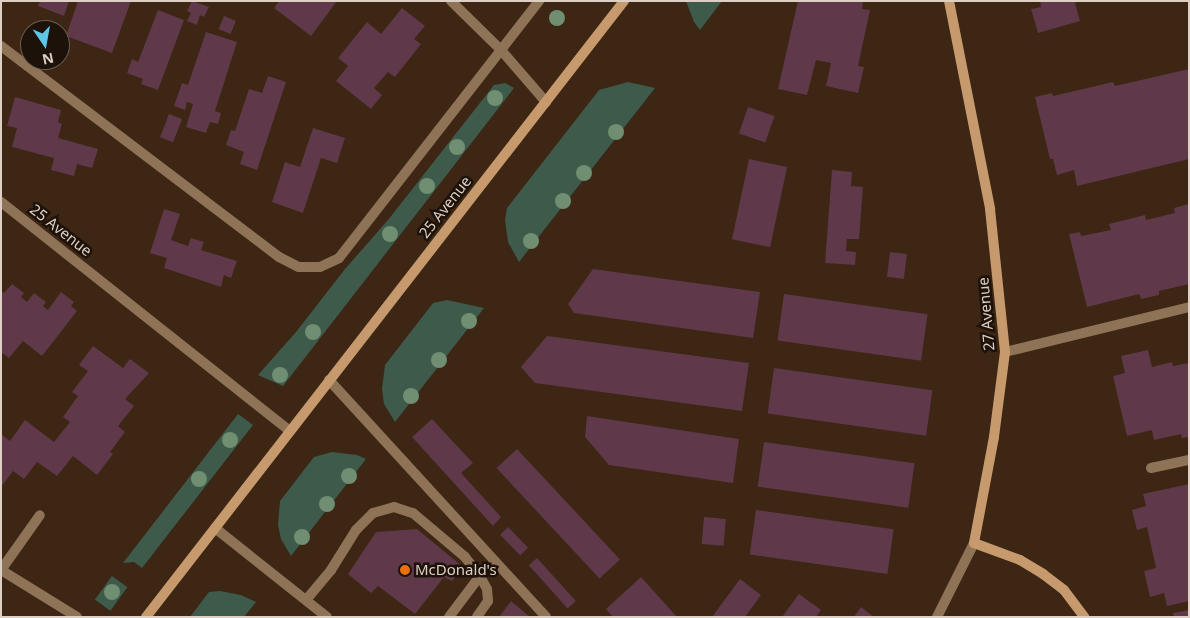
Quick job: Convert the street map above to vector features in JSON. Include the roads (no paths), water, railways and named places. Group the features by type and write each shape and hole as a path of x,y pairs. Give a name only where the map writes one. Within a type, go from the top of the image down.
{"main road":[{"name":"25 Avenue","path":"146,617 624,1"},
{"name":"27 Avenue","path":"949,1 990,209 1006,352 994,437 974,543"},
{"path":"974,543 1020,560 1043,574 1064,590 1084,617"}],"street":[{"path":"451,1 501,50 546,102"},
{"path":"1,46 279,257 299,267 320,266 339,258 538,1"},
{"name":"25 Avenue","path":"1,202 290,431"},
{"path":"1006,352 1189,307"},
{"path":"330,380 546,617"},
{"path":"1150,468 1189,460"},
{"path":"306,600 331,570 356,530 374,513 394,507 413,513 465,557 480,576 487,589 488,601 476,617"},
{"path":"40,515 1,570 77,617"},
{"path":"215,528 326,617"},
{"name":"27 Avenue","path":"937,617 974,543"},
{"path":"449,617 480,576"}],"place":[{"name":"McDonald's","path":"405,570"}]}
